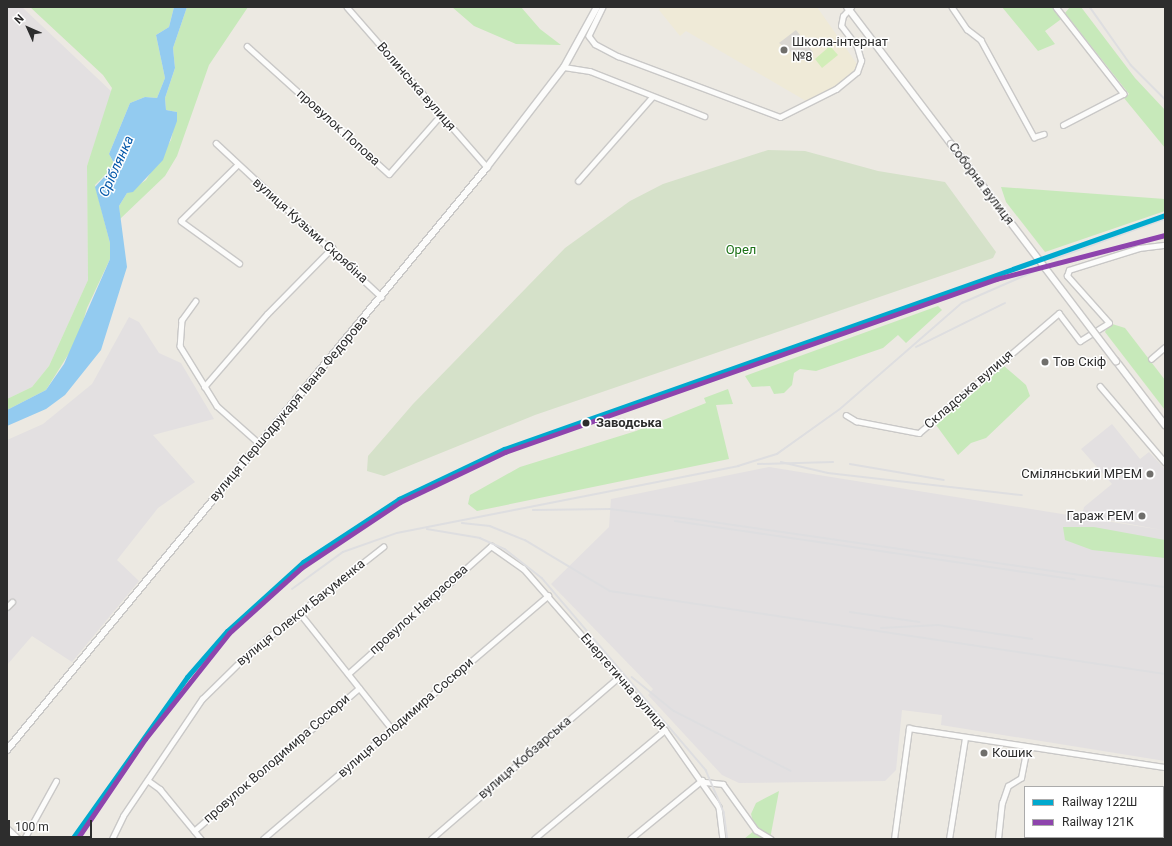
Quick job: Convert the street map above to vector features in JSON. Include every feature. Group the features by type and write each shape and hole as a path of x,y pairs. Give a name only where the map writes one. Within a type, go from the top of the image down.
{"street":[{"name":"Волинська вулиця","path":"347,7 440,116 487,166"},
{"name":"вулиця Першодрукаря Івана Федорова","path":"7,750 382,297 487,166 565,65 597,7"},
{"path":"604,7 590,31 595,44 618,56 780,117 836,89 857,72 861,61 857,47 841,26 849,8"},
{"path":"952,7 967,29 981,40 1034,137 1044,134"},
{"path":"1056,7 1124,94 1064,125"},
{"name":"Соборна вулиця","path":"849,8 869,37 1165,425"},
{"name":"провулок Попова","path":"247,46 388,174 440,116"},
{"path":"565,65 590,71 652,97 704,116"},
{"path":"578,181 652,97"},
{"name":"вулиця Кузьми Скрябіна","path":"216,143 237,166 332,248 382,297"},
{"path":"237,166 181,221 239,263"},
{"name":"Складська вулиця","path":"846,415 856,421 919,433 1058,313 1080,341 1109,323 1068,276 1069,270 1139,248 1165,245"},
{"path":"204,387 267,314 332,248"},
{"path":"196,301 182,320 180,346 204,387 238,428 260,444"},
{"path":"1151,359 1165,347"},
{"path":"1100,386 1165,462"},
{"name":"Енергетична вулиця","path":"491,546 523,568 665,730 704,781 719,807 723,839"},
{"name":"провулок Некрасова","path":"348,674 491,546"},
{"name":"вулиця Олекси Бакуменка","path":"112,839 123,816 149,781 202,699 252,650 383,547"},
{"name":"вулиця Володимира Сосюри","path":"263,839 393,730 548,596"},
{"path":"7,607 12,602"},
{"path":"299,612 393,730"},
{"name":"вулиця Кобзарська","path":"431,839 619,677"},
{"name":"провулок Володимира Сосюри","path":"194,831 359,688"},
{"path":"894,839 909,728 1027,748 1165,767"},
{"path":"534,839 665,730"},
{"path":"950,839 965,738"},
{"path":"998,839 1002,802 1008,786 1021,778 1027,748"},
{"path":"24,839 56,781"},
{"path":"149,781 160,789 201,839"},
{"path":"630,839 704,781 723,784 756,830 771,839"},
{"path":"7,828 19,839"}],"shaded area":[{"path":"7,7 22,7 112,92 87,166 88,280 49,366 32,387 7,399"},
{"name":"Школа-інтернат №8","path":"661,7 817,7 857,64 857,70 834,87 806,101 686,31 680,36 659,10"},
{"path":"796,30 813,52 802,60 779,43"},
{"path":"129,317 139,322 159,353 181,363 214,419 153,435 195,482 158,508 117,560 139,581 72,662 32,636 7,665 7,440 43,424 92,384"},
{"path":"1112,424 1140,459 1149,452 1165,469 1165,761 941,725 942,715 902,710 896,770 885,781 739,783 722,775 648,695 653,689 551,584 609,527 611,499 769,467 1162,530 1082,515 1084,507 1112,484 1081,449"}],"green space":[{"path":"30,7 174,7 169,27 156,35 165,78 157,98 145,97 130,103 109,154 115,165 95,185 110,243 110,259 87,308 78,339 46,390 7,410 7,399 32,387 49,366 88,280 87,166 112,88 103,75"},
{"path":"187,7 248,7 209,65 177,156 165,176 120,219 119,206 127,193 146,180 171,140 177,112 166,110 165,98 175,68 173,48"},
{"path":"452,7 521,7 540,29 561,45 516,44 474,26"},
{"path":"1002,7 1056,7 1064,17 1045,31 1055,44 1038,51"},
{"path":"1070,7 1081,7 1135,78 1165,110 1165,148 1124,98 1129,94 1065,13"},
{"path":"830,46 838,55 822,68 815,59"},
{"name":"Орел","path":"768,150 805,151 878,171 945,182 996,252 993,258 535,415 384,476 367,471 368,456 413,404 565,248 630,201 663,184"},
{"path":"1001,187 1165,199 1165,211 1045,252 1006,202"},
{"path":"938,306 942,310 906,343 898,335 883,348 816,371 800,369 794,373 792,385 784,393 774,394 770,386 752,387 745,376"},
{"path":"1109,323 1125,328 1165,380 1165,410 1105,332"},
{"path":"1004,366 1026,385 1030,396 986,438 971,443 958,455 936,425"},
{"path":"728,389 733,404 716,405 729,459 477,511 468,504 470,495 520,467 636,431 706,403 704,398"},
{"path":"1063,527 1094,527 1165,540 1165,558 1092,550 1065,540"},
{"path":"779,791 770,839 744,839 755,830 751,814 756,803"}],"water":[{"name":"Сріблянка","path":"174,7 187,7 173,48 175,68 165,98 166,110 177,112 177,121 163,160 133,192 127,193 119,206 127,267 101,350 65,395 46,409 7,426 7,410 46,390 64,364 110,259 110,243 95,187 115,165 109,154 130,103 145,97 157,98 165,78 156,35 169,27"}],"railway":[{"path":"1090,7 1131,65 1165,99"},
{"path":"1051,260 1165,219"},
{"path":"292,589 343,552 397,533 738,466 777,454 840,409 962,303 1058,261"},
{"path":"996,279 1011,274"},
{"path":"916,347 1005,303"},
{"path":"781,462 828,473 1022,495"},
{"path":"758,464 833,462"},
{"path":"850,464 944,480"},
{"path":"533,510 610,509 692,519 1165,587"},
{"path":"675,521 1075,579"},
{"path":"462,523 490,526 525,540 610,591 1165,674"},
{"path":"427,529 480,538 505,549 542,578 706,770 724,812 728,839"},
{"path":"850,612 919,622"},
{"path":"881,628 938,625 1032,639"},
{"path":"632,677 674,711 791,771"}],"rail line":[{"name":"122Ш","path":"72,839 187,677 227,631 303,562 399,499 504,449 1165,215"},
{"name":"121К","path":"77,839 145,739 229,633 301,568 400,502 505,452 996,279 1165,235"}],"place":[{"name":"Школа-інтернат №8","path":"784,50"},
{"name":"Тов Скіф","path":"1045,362"},
{"name":"Заводська","path":"586,423"},
{"name":"Смілянський МРЕМ","path":"1150,474"},
{"name":"Гараж РЕМ","path":"1142,516"},
{"name":"Кошик","path":"984,753"}]}
